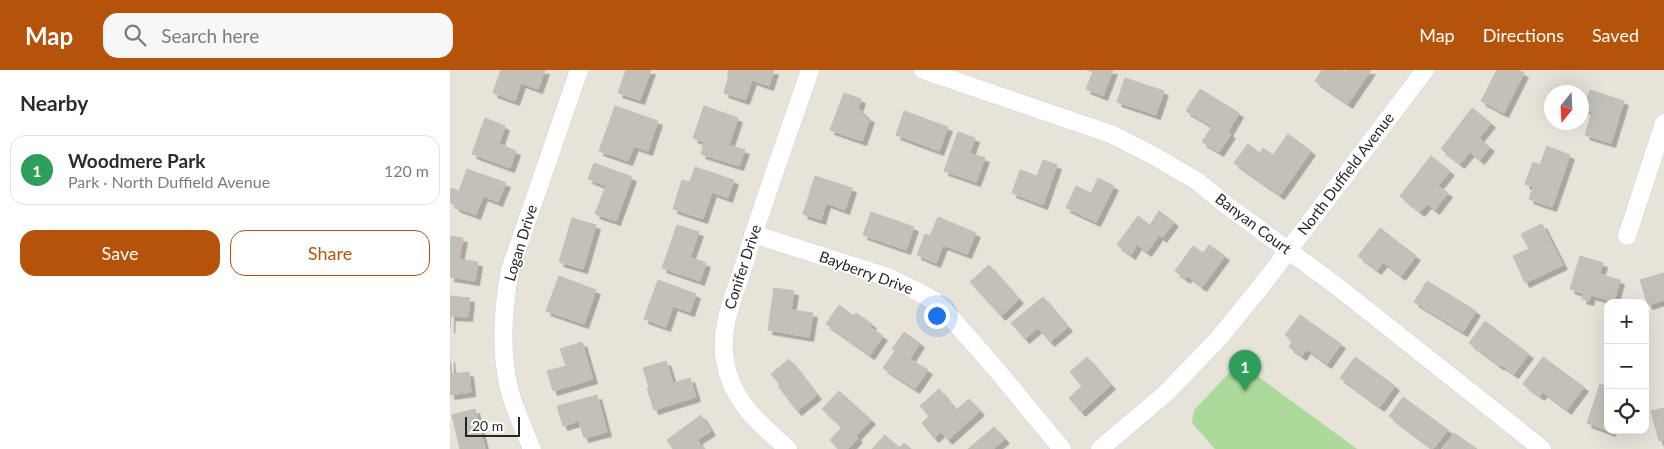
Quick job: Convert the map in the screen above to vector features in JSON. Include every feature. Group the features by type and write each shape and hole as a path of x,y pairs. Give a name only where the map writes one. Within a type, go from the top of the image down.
{"street":[{"name":"Logan Drive","path":"532,449 509,386 504,361 505,298 510,270 579,70"},
{"name":"Conifer Drive","path":"788,449 749,414 735,389 728,374 725,361 724,332 753,234 810,70"},
{"name":"Banyan Court","path":"923,70 1055,114 1119,138 1197,181 1225,204 1338,287 1542,449"},
{"name":"North Duffield Avenue","path":"1100,449 1159,399 1199,359 1243,310 1425,70"},
{"path":"1627,236 1664,123"},
{"name":"Bayberry Drive","path":"753,234 888,277 913,288 933,300 945,311 1062,449"}],"green space":[{"path":"1249,370 1357,449 1215,449 1192,423 1194,410 1231,371"}],"building":[{"path":"501,70 545,70 538,89 521,83 515,101 493,93"},
{"path":"626,70 651,70 640,100 618,93"},
{"path":"729,70 774,70 769,86 752,80 745,100 724,93"},
{"path":"1087,70 1113,70 1103,96 1086,89 1093,72"},
{"path":"1322,70 1342,70 1345,72 1347,70 1371,70 1348,104 1315,81"},
{"path":"1497,70 1518,70 1524,73 1504,113 1481,101"},
{"path":"1125,78 1164,91 1156,115 1117,102"},
{"path":"1200,89 1239,113 1228,132 1231,134 1219,152 1202,142 1212,126 1186,111"},
{"path":"1590,90 1624,101 1611,143 1585,135 1586,130 1589,130 1592,111 1589,110"},
{"path":"844,93 861,99 858,109 862,111 860,114 870,118 862,141 830,130"},
{"path":"615,106 658,121 648,151 634,146 628,161 599,151"},
{"path":"704,106 738,118 729,145 745,150 739,166 701,154 704,142 693,138"},
{"path":"1472,108 1491,123 1479,138 1490,147 1480,160 1470,152 1460,164 1441,149"},
{"path":"904,111 948,127 939,151 896,135"},
{"path":"485,118 505,126 499,144 516,151 510,168 472,154"},
{"path":"958,132 975,138 970,153 985,158 976,182 944,171"},
{"path":"1288,134 1311,151 1280,195 1234,163 1248,144 1260,153 1263,148 1273,155"},
{"path":"1547,146 1570,155 1552,207 1529,199 1533,187 1525,184 1533,162 1540,165"},
{"path":"1431,156 1450,171 1438,186 1448,193 1435,210 1427,204 1420,212 1400,196"},
{"path":"1043,160 1057,165 1043,205 1012,193 1020,170 1037,176"},
{"path":"594,163 632,177 616,221 595,214 606,186 588,179"},
{"path":"695,167 734,180 728,198 712,192 703,219 673,209 682,180 690,182"},
{"path":"467,169 506,183 498,202 483,196 476,215 455,207 455,205 450,203 451,188 459,191"},
{"path":"815,176 852,188 845,210 826,203 821,220 803,214"},
{"path":"1098,178 1114,186 1096,222 1066,208 1076,186 1091,193"},
{"path":"1159,211 1174,222 1162,238 1159,235 1147,252 1137,245 1131,255 1117,245 1138,216 1150,225"},
{"path":"871,212 914,227 906,250 863,235"},
{"path":"938,217 976,233 967,254 943,245 936,263 917,255 925,234 930,236"},
{"path":"572,218 596,225 583,269 559,262"},
{"path":"1542,224 1563,265 1525,283 1513,256 1529,249 1521,234"},
{"path":"677,225 699,232 690,257 706,263 700,281 662,268"},
{"path":"1380,228 1416,256 1401,276 1383,262 1377,270 1358,256"},
{"path":"450,236 463,238 459,259 478,262 475,281 450,277"},
{"path":"1209,245 1225,256 1202,287 1188,276 1186,279 1175,271 1193,246 1203,253"},
{"path":"1580,256 1603,263 1600,274 1620,280 1615,299 1604,299 1591,295 1589,301 1582,299 1584,294 1570,289"},
{"path":"989,265 1019,299 1001,316 970,282"},
{"path":"1664,273 1664,300 1649,305 1649,299 1646,299 1640,280"},
{"path":"559,276 596,290 584,324 546,311"},
{"path":"658,280 696,294 690,312 673,306 666,327 644,319"},
{"path":"1427,281 1476,311 1463,332 1414,302"},
{"path":"774,288 794,291 791,310 813,313 809,337 768,330"},
{"path":"450,296 470,298 468,317 451,316 450,329"},
{"path":"1043,297 1068,327 1050,342 1038,328 1025,339 1011,323"},
{"path":"839,305 854,316 856,313 872,324 870,327 883,336 870,355 826,324"},
{"path":"1300,315 1341,344 1327,364 1306,349 1302,356 1289,347 1293,341 1285,335"},
{"path":"1485,321 1529,354 1514,374 1469,343"},
{"path":"904,332 920,343 910,359 928,370 915,389 883,368 895,351 892,349"},
{"path":"582,342 593,379 553,391 547,371 566,366 560,349"},
{"path":"1087,357 1111,385 1081,412 1069,398 1082,386 1070,372"},
{"path":"1355,357 1395,386 1380,407 1340,378"},
{"path":"1543,357 1584,387 1567,410 1543,392 1540,396 1523,384"},
{"path":"450,358 452,374 469,372 471,392 450,395"},
{"path":"789,359 817,395 797,411 771,374"},
{"path":"666,361 673,383 690,378 696,397 654,410 643,368"},
{"path":"1600,384 1604,386 1604,429 1587,423"},
{"path":"939,389 956,410 969,399 980,411 948,440 941,432 934,438 922,423 929,416 920,406"},
{"path":"839,391 871,420 856,436 858,438 848,449 838,449 830,440 842,427 822,409"},
{"path":"597,395 607,432 584,438 579,421 563,426 557,406"},
{"path":"1403,397 1448,430 1433,449 1389,416"},
{"path":"1664,408 1664,440 1659,441 1651,411"},
{"path":"475,409 485,449 460,449 452,415"},
{"path":"701,415 711,431 697,440 703,449 673,449 667,440"},
{"path":"994,427 1005,439 993,449 968,449"},
{"path":"1454,433 1477,449 1443,449"},
{"path":"885,435 899,448 904,443 911,449 872,449"}],"place":[{"name":"Woodmere Park","path":"1245,391"}]}
